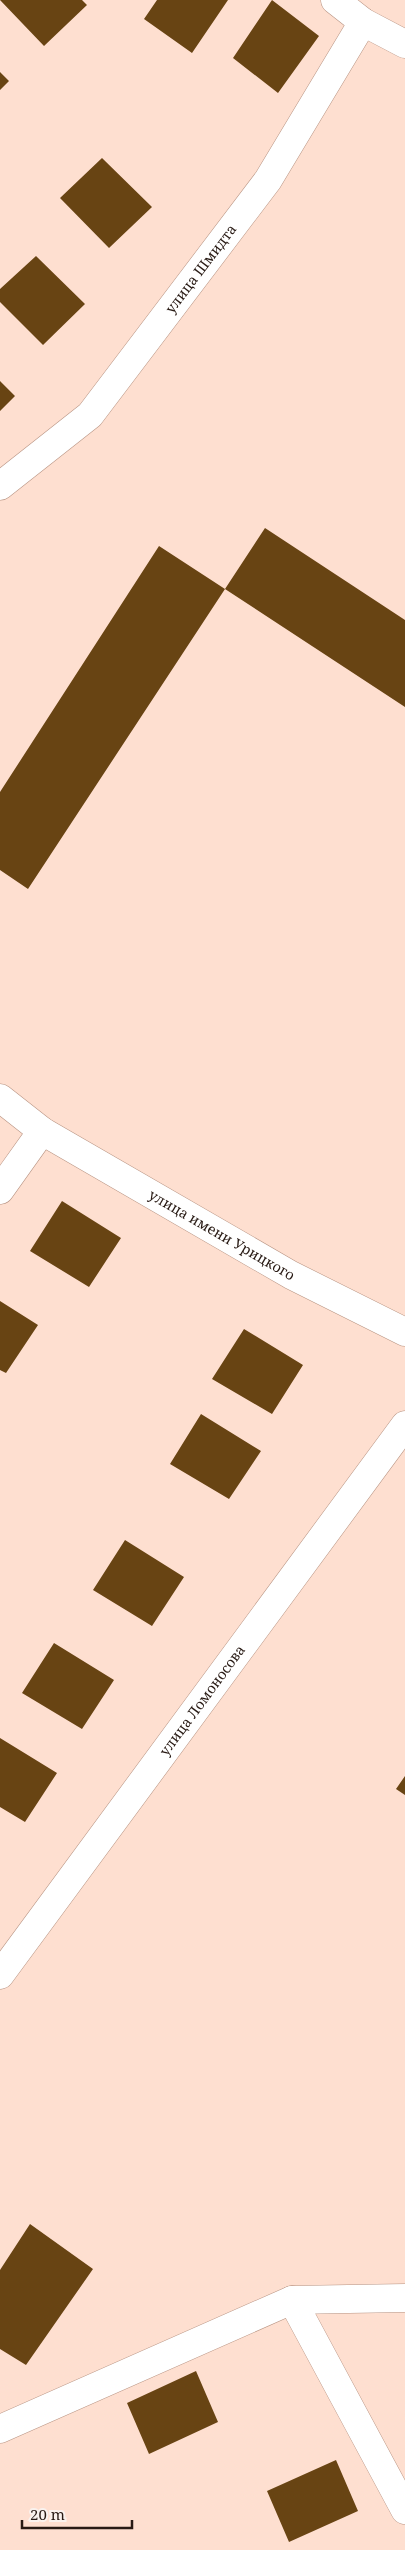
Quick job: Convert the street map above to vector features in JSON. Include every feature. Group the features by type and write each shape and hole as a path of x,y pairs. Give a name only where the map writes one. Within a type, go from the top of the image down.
{"street":[{"path":"335,0 363,22 405,44"},
{"name":"улица Шмидта","path":"0,486 90,415 268,180 363,22"},
{"name":"улица имени Урицкого","path":"0,1098 42,1131 291,1275 405,1332"},
{"path":"0,1190 42,1131"},
{"name":"улица Ломоносова","path":"0,1975 405,1425"},
{"path":"0,2429 292,2300 405,2298"},
{"path":"292,2300 405,2510"}],"building":[{"path":"0,0 82,0 87,5 44,46"},
{"path":"157,0 228,0 192,53 144,19"},
{"path":"272,0 319,36 278,93 233,58"},
{"path":"0,72 9,81 0,90"},
{"path":"102,158 152,207 109,248 60,198"},
{"path":"36,256 85,304 43,345 0,302 0,289"},
{"path":"0,381 15,396 0,411"},
{"path":"265,528 405,620 405,707 225,589"},
{"path":"159,546 225,589 28,889 0,870 0,792"},
{"path":"62,1201 121,1238 89,1287 30,1251"},
{"path":"0,1301 38,1325 6,1373 0,1370"},
{"path":"244,1329 303,1365 272,1414 212,1379"},
{"path":"201,1414 261,1451 229,1499 170,1464"},
{"path":"125,1540 184,1577 152,1626 93,1590"},
{"path":"54,1643 114,1680 82,1729 22,1693"},
{"path":"0,1738 57,1773 25,1822 0,1807"},
{"path":"405,1776 405,1795 396,1789"},
{"path":"30,2224 93,2269 26,2365 0,2349 0,2270"},
{"path":"196,2371 218,2422 149,2454 127,2403"},
{"path":"336,2460 358,2511 289,2542 267,2491"}]}
